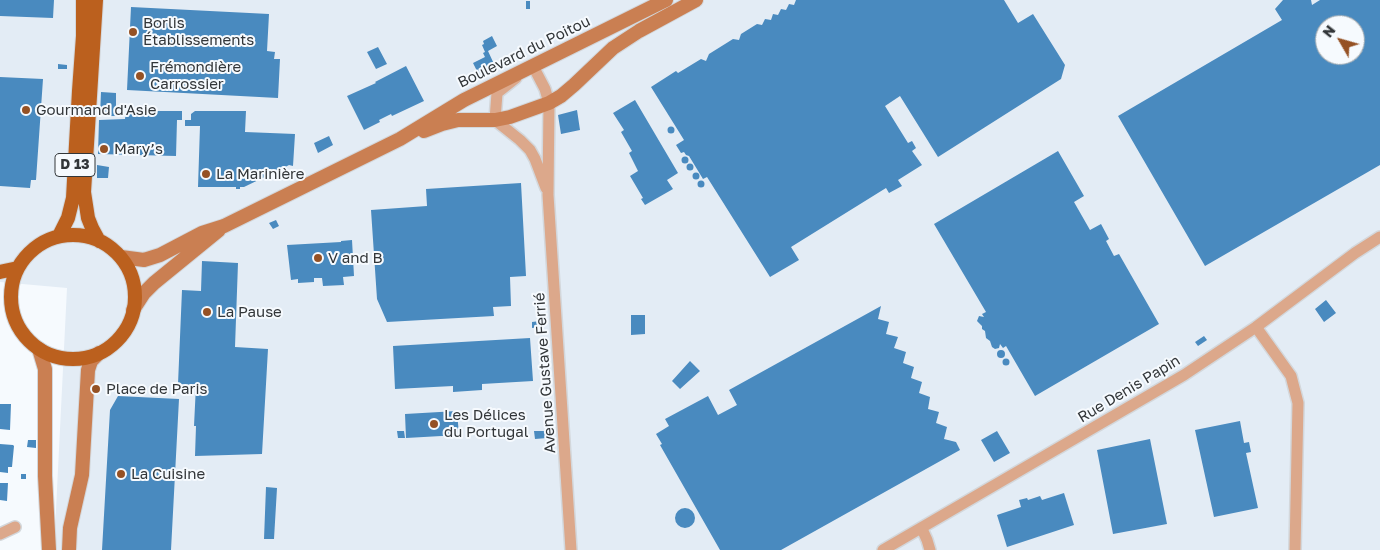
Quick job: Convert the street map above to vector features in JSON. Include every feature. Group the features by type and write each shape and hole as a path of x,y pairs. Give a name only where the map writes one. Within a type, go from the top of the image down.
{"main road":[{"name":"D 13","path":"60,236 68,218 73,198 78,91 83,36 83,0"},
{"name":"D 13","path":"96,0 84,192 88,218 99,241"},
{"name":"Boulevard du Poitou","path":"121,258 144,260 160,256 202,233 224,226 400,139 448,108 666,0"},
{"name":"Boulevard du Poitou","path":"400,139 458,120 495,120 549,103 574,85 613,48 639,30 696,0"},
{"name":"Boulevard du Poitou","path":"134,310 144,293 224,226"},
{"path":"69,550 70,528 82,475 88,370 91,361 115,342 127,328 134,310 135,292 130,274 121,258 111,248 99,241 76,235 60,236 43,243 28,254 18,268 6,302 25,337 39,349 58,357 79,358 99,353"},
{"path":"0,272 18,268"},
{"path":"39,349 45,369 44,476 49,550"}],"street":[{"path":"495,120 497,93 527,69 545,89 549,103"},
{"name":"Avenue Gustave Ferrié","path":"549,103 548,194 571,550"},
{"name":"Avenue Gustave Ferrié","path":"495,120 530,150 548,194"},
{"name":"Rue Denis Papin","path":"883,550 1184,375 1256,327 1355,253 1380,237"},
{"path":"1256,327 1291,376 1298,403 1296,550"},
{"path":"0,534 15,527"},
{"path":"922,528 930,550"}],"shaded area":[{"path":"0,0 1380,0 1380,550 54,550 67,288 0,282"}],"building":[{"path":"0,0 54,0 53,18 0,16"},
{"path":"796,0 1004,0 1018,23 1033,14 1065,65 1061,79 938,157 900,96 885,106 908,143 912,141 916,148 912,151 922,165 898,180 902,186 889,193 886,188 791,247 799,260 770,277 707,177 703,179 689,156 684,152 681,153 676,145 684,140 651,87 676,71 678,73 701,59 706,61 709,54 733,39 739,40 741,34 757,24 762,25 765,19 771,20 773,14 778,15 781,9 786,10 789,4 794,5"},
{"path":"1283,0 1311,0 1312,5 1320,0 1380,0 1380,165 1205,266 1118,116 1282,20 1275,9"},
{"path":"526,1 530,1 530,9 526,9"},
{"path":"131,7 269,14 267,51 275,52 274,59 280,59 278,98 127,90"},
{"path":"492,36 497,46 488,51 494,64 490,67 491,69 479,75 473,63 485,57 483,41"},
{"path":"378,47 387,64 376,69 367,52"},
{"path":"58,64 67,65 67,69 58,69"},
{"path":"406,66 424,101 392,116 391,114 364,130 347,96 376,83"},
{"path":"0,77 43,79 36,180 31,180 30,188 0,186"},
{"path":"101,92 116,93 116,116 100,116"},
{"path":"635,100 678,173 667,180 673,189 645,205 630,176 638,171 629,153 632,151 621,132 624,130 613,113"},
{"path":"577,110 580,130 561,134 558,115"},
{"path":"126,111 182,111 182,120 177,120 176,156 98,154 99,120 125,119"},
{"path":"195,111 246,111 245,132 295,134 293,166 289,165 276,172 276,174 273,173 244,187 240,187 240,189 236,189 236,187 198,187 200,126 185,126 185,120 191,120 191,114"},
{"path":"671,126 675,130 671,134 667,130"},
{"path":"329,136 333,145 318,153 314,143"},
{"path":"1058,151 1084,196 1074,202 1090,230 1101,224 1109,239 1106,241 1114,256 1119,254 1159,324 1035,396 1006,346 1003,348 1000,344 999,348 995,349 986,338 985,331 977,321 979,316 984,317 982,314 986,312 934,224"},
{"path":"685,157 688,160 685,163 682,160"},
{"path":"690,163 694,167 690,171 686,167"},
{"path":"97,165 109,167 108,178 97,178"},
{"path":"696,172 700,176 696,180 692,176"},
{"path":"701,180 705,184 701,188 697,184"},
{"path":"521,183 526,276 510,277 511,306 493,307 494,316 387,322 377,299 371,210 427,206 426,189"},
{"path":"276,220 279,226 273,229 269,223"},
{"path":"352,240 354,276 343,277 344,285 323,286 322,278 314,278 314,282 298,283 298,279 291,280 287,245"},
{"path":"202,261 238,263 235,347 268,349 262,454 195,456 196,385 178,384 182,290 201,291"},
{"path":"1326,300 1336,313 1324,322 1315,309"},
{"path":"881,306 878,319 889,322 886,334 898,337 894,348 906,352 903,363 914,367 911,378 922,382 919,393 930,397 928,409 939,412 936,423 947,427 944,439 956,442 960,450 781,550 720,550 660,445 662,444 656,434 669,426 665,419 708,396 718,415 737,405 729,390"},
{"path":"631,315 645,315 645,334 631,335"},
{"path":"540,321 540,327 532,328 532,322"},
{"path":"1204,336 1207,340 1198,346 1195,342"},
{"path":"530,338 533,381 482,384 482,390 453,392 453,386 395,389 393,346"},
{"path":"1001,350 1005,354 1001,358 997,354"},
{"path":"1006,359 1009,362 1006,365 1003,362"},
{"path":"690,361 700,371 680,389 672,381"},
{"path":"118,396 179,399 171,550 102,550 110,410"},
{"path":"0,404 11,404 10,430 0,429"},
{"path":"457,411 459,435 406,438 405,414"},
{"path":"1240,421 1244,443 1249,442 1251,452 1246,453 1258,508 1214,517 1195,430"},
{"path":"397,431 404,431 405,438 398,438"},
{"path":"534,431 546,431 547,438 535,439"},
{"path":"997,431 1010,453 994,462 981,440"},
{"path":"1150,439 1167,524 1113,534 1097,450"},
{"path":"28,440 36,440 36,448 27,447"},
{"path":"0,444 14,446 12,467 8,467 8,473 0,472"},
{"path":"21,474 26,474 26,479 21,479"},
{"path":"0,483 8,483 7,501 0,500"},
{"path":"266,487 277,488 274,539 264,539"},
{"path":"1064,493 1074,525 1007,547 997,515 1021,507 1019,500 1027,498 1028,500 1040,496 1042,500"},
{"path":"681,508 689,508 695,514 695,522 689,528 681,528 675,522 675,514"}],"place":[{"name":"Borlis Établissements","path":"133,32"},
{"name":"Frémondière Carrossier","path":"140,76"},
{"name":"Gourmand d'Asie","path":"26,110"},
{"name":"Mary’s","path":"104,149"},
{"name":"La Marinière","path":"206,174"},
{"name":"V and B","path":"318,258"},
{"name":"La Pause","path":"207,312"},
{"name":"Place de Paris","path":"96,389"},
{"name":"Les Délices du Portugal","path":"434,424"},
{"name":"La Cuisine","path":"121,474"}]}
